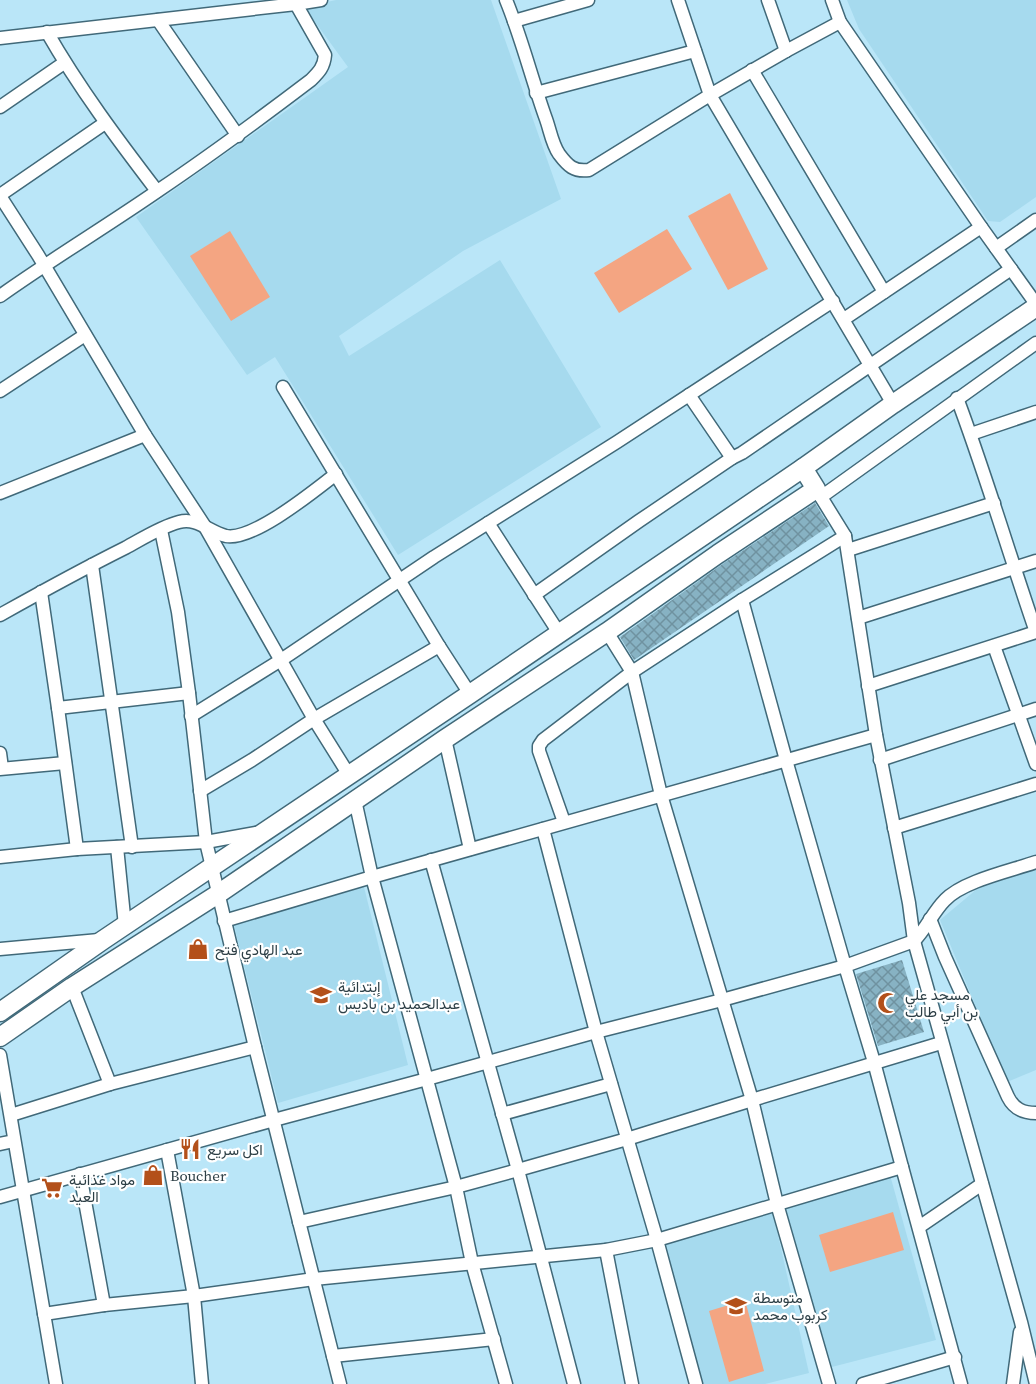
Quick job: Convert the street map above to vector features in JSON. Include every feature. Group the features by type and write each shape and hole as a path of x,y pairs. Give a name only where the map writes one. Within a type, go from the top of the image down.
{"main road":[{"path":"0,1012 103,940 803,468 1036,306"},
{"path":"0,1037 72,987 218,894 718,555 819,493 803,468"}],"street":[{"path":"0,38 321,0"},
{"path":"506,0 557,151 572,168 580,171 589,170 602,163 710,95 840,21"},
{"path":"514,21 588,0"},
{"path":"678,0 710,95 893,404"},
{"path":"768,0 786,51"},
{"path":"832,0 840,21 1036,306"},
{"path":"0,296 238,136 311,80 321,70 325,55 296,4"},
{"path":"158,20 238,136"},
{"path":"47,32 64,63 105,123 157,191"},
{"path":"536,93 694,51"},
{"path":"0,107 64,63"},
{"path":"752,70 884,292"},
{"path":"105,123 0,196 145,435 204,525 314,719 349,775"},
{"path":"996,248 1036,220"},
{"path":"844,319 981,227"},
{"path":"534,595 639,521 1011,269"},
{"path":"191,716 281,660 400,580 833,301"},
{"path":"0,391 85,334"},
{"path":"1036,344 819,493 845,536 880,760 909,903 914,941 1021,1322 1036,1384"},
{"path":"283,387 470,694"},
{"path":"689,395 732,458"},
{"path":"868,686 1036,632 957,398"},
{"path":"971,434 1036,412"},
{"path":"0,493 145,435"},
{"path":"0,615 92,565 179,522 190,521 204,525 226,536 252,531 310,494 336,474"},
{"path":"848,550 994,503"},
{"path":"488,523 560,633"},
{"path":"160,530 178,612 206,842 340,1384"},
{"path":"564,822 541,759 539,746 543,740 632,672 845,536"},
{"path":"858,618 1036,561"},
{"path":"92,565 132,847"},
{"path":"41,592 76,849"},
{"path":"742,600 874,1062 962,1384"},
{"path":"607,632 632,672 661,795 752,1100 777,1204 830,1384"},
{"path":"200,791 314,719 439,646"},
{"path":"994,646 1036,764"},
{"path":"58,708 189,693"},
{"path":"880,760 1036,709"},
{"path":"224,921 372,876 876,735"},
{"path":"445,739 470,849"},
{"path":"0,753 1,768 66,763"},
{"path":"894,828 1036,784"},
{"path":"355,800 372,876 456,1187 472,1263 506,1384"},
{"path":"543,829 596,1032 657,1240 696,1384"},
{"path":"0,857 76,849 206,842 263,832"},
{"path":"117,848 124,926"},
{"path":"431,860 519,1170 574,1384"},
{"path":"0,1197 488,1061 845,966 914,941 945,899 966,885 1036,862"},
{"path":"930,919 1008,1098 1012,1105 1024,1113 1036,1113"},
{"path":"0,949 103,940"},
{"path":"72,987 110,1084"},
{"path":"299,1222 456,1187 519,1170 941,1043"},
{"path":"11,1114 110,1084 255,1047"},
{"path":"0,1055 56,1384"},
{"path":"502,1114 611,1084"},
{"path":"0,1144 14,1141"},
{"path":"167,1150 194,1296 202,1384"},
{"path":"45,1314 314,1279 606,1250 657,1240 902,1167"},
{"path":"80,1174 104,1305"},
{"path":"919,1227 982,1184"},
{"path":"606,1250 632,1384"},
{"path":"1013,1384 1021,1322"},
{"path":"333,1356 494,1339"},
{"path":"862,1384 955,1357"}],"shaded area":[{"path":"336,0 491,0 561,199 463,251 339,336 349,356 500,260 601,427 398,555 275,357 247,375 136,217 348,67 304,7"},
{"path":"847,0 1036,0 1036,197 1000,222 988,221 859,29"},
{"path":"730,193 768,269 728,290 688,216"},
{"path":"667,229 692,269 619,313 594,273"},
{"path":"230,231 270,297 231,321 190,256"},
{"path":"1036,868 1036,1070 1007,1082 940,920 977,889"},
{"name":"إبتدائية عبدالحميد بن باديس","path":"364,887 408,1065 278,1103 234,925"},
{"path":"890,1175 936,1340 828,1368 778,1201"},
{"name":"متوسطة كربوب محمد","path":"771,1204 809,1373 765,1384 699,1384 661,1239"},
{"path":"893,1212 904,1250 830,1272 819,1235"},
{"path":"745,1300 764,1371 729,1382 709,1311"}],"building":[{"path":"815,503 829,526 634,660 620,637 724,563"},
{"name":"مسجد علي بن أبي طالب","path":"902,960 924,1032 878,1046 856,974"}],"place":[{"name":"عبد الهادي فتح","path":"198,949"},
{"name":"إبتدائية عبدالحميد بن باديس","path":"321,995"},
{"name":"مسجد علي بن أبي طالب","path":"888,1003"},
{"name":"اكل سريع","path":"190,1149"},
{"name":"Boucher","path":"153,1175"},
{"name":"مواد غذائية العيد","path":"52,1188"},
{"name":"متوسطة كربوب محمد","path":"736,1306"}]}
